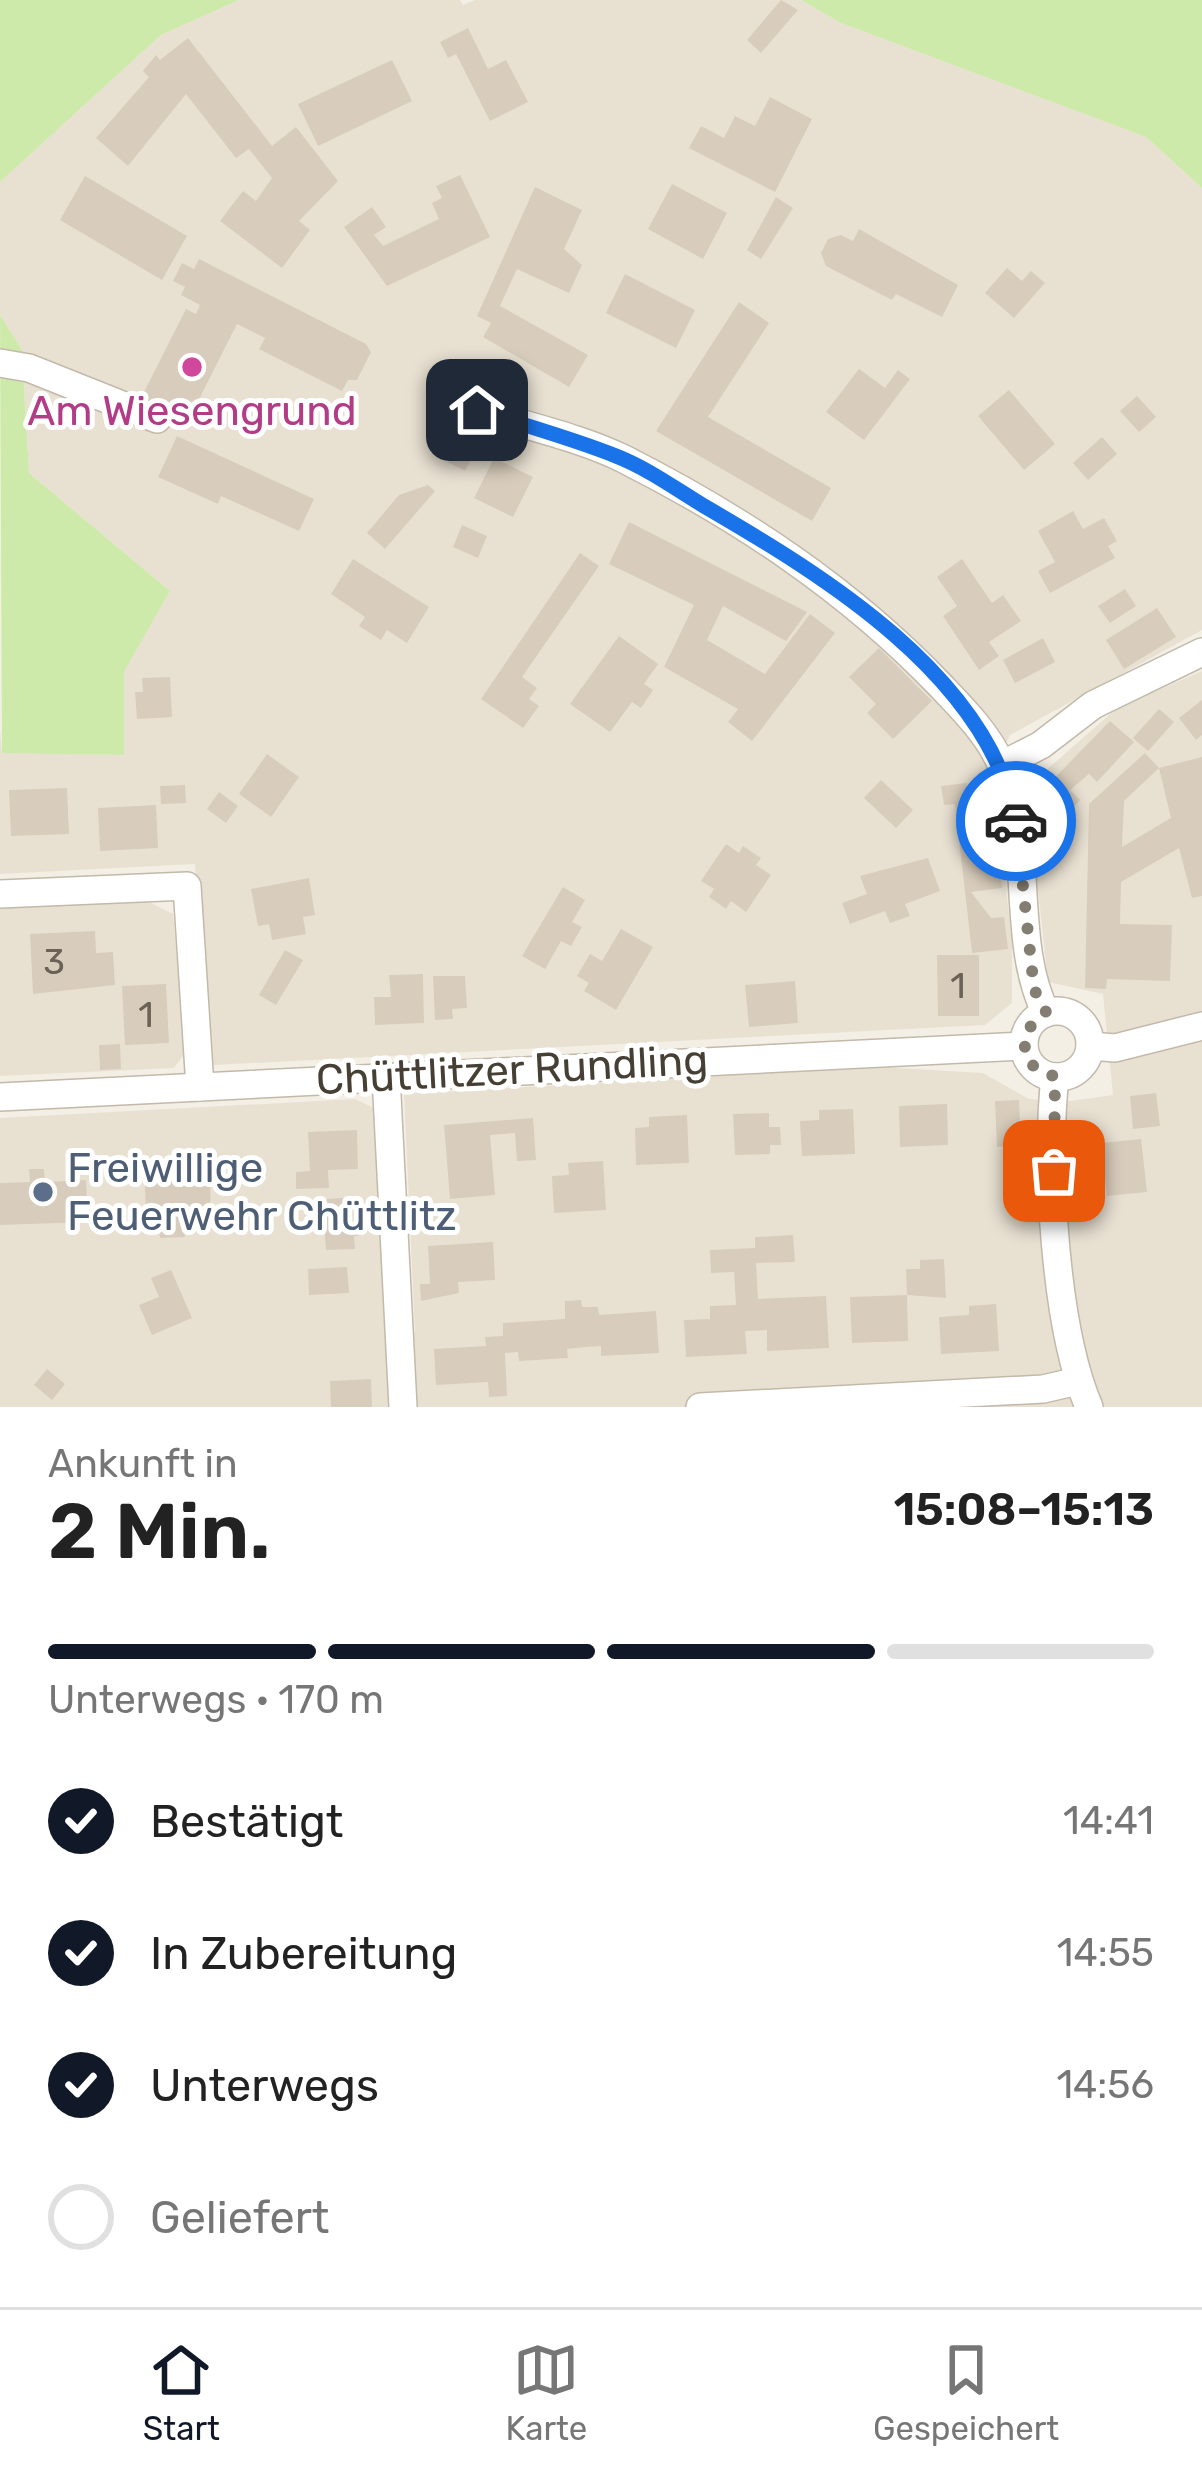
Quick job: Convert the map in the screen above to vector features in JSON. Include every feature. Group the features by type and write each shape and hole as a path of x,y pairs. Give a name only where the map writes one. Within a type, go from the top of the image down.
{"street":[{"path":"0,363 28,368 157,419"},
{"path":"477,410 620,457 809,567 895,638 985,736 1002,765 1025,880 1034,989 1046,1012"},
{"path":"1002,765 1042,745 1093,705 1202,652"},
{"path":"0,894 187,886 200,1087"},
{"path":"1046,1012 1071,1014 1088,1033 1090,1046 1079,1069 1055,1077 1030,1064 1024,1046 1034,1020 1046,1012"},
{"path":"1090,1046 1115,1048 1198,1020"},
{"name":"Chüttlitzer Rundling","path":"0,1096 1024,1046"},
{"path":"386,1076 403,1407"},
{"path":"1055,1077 1054,1171 1067,1339 1089,1407"},
{"path":"700,1407 1043,1389 1078,1381"}],"shaded area":[{"path":"239,0 460,0 463,5 475,0 801,0 841,23 1146,137 1202,188 1202,630 1010,735 992,773 1012,939 1012,1003 985,1025 214,1065 205,1050 195,864 0,874 0,731 2,752 124,755 124,672 170,591 29,473 22,350 0,315 0,182 161,35"},
{"path":"1202,671 1202,1407 0,1407 0,1118 355,1099 376,1109 385,1331 415,1332 404,1094 881,1067 983,1073 1029,1099 1070,1101 1113,1095 1103,994 1048,982 1027,787 1117,708"},
{"path":"141,898 173,914 185,1053 174,1068 0,1076 0,904"}],"green space":[{"path":"0,0 239,0 161,35 0,182"},
{"path":"801,0 1202,0 1202,188 1146,137 841,23"},
{"path":"0,315 22,350 29,473 170,591 124,672 124,755 2,753"}],"building":[{"path":"781,0 798,10 761,53 747,40"},
{"path":"468,28 488,69 506,60 528,102 490,121 456,54 448,58 440,42"},
{"path":"188,38 272,146 296,127 338,181 299,221 310,230 282,268 220,221 243,191 256,201 272,178 249,149 236,158 186,94 128,166 96,138 149,77 143,71 156,55 160,60"},
{"path":"392,60 412,101 318,146 298,104"},
{"path":"770,97 812,119 775,192 689,148 701,126 724,138 735,116 755,126"},
{"path":"460,175 490,237 387,286 344,227 372,207 386,227 374,235 383,246 439,219 432,203 442,198 436,186"},
{"path":"85,176 187,236 162,280 60,220"},
{"path":"672,184 727,213 703,259 648,229"},
{"path":"535,187 582,210 564,249 582,265 569,293 517,269 500,306 588,355 569,387 483,337 491,323 477,316"},
{"path":"776,197 793,208 761,259 747,250"},
{"path":"859,229 958,285 942,317 896,294 892,300 826,266 821,253 828,239 841,235 853,241"},
{"path":"199,259 366,344 371,352 357,380 348,380 342,391 259,349 265,338 237,324 188,421 141,398 186,309 196,314 200,305 181,295 185,287 173,281 182,263 194,269"},
{"path":"1007,268 1022,281 1031,271 1045,283 1014,318 985,293"},
{"path":"625,274 695,310 676,348 606,313"},
{"path":"739,302 769,323 708,417 831,488 812,521 656,431"},
{"path":"859,369 885,388 898,370 910,379 864,440 826,412"},
{"path":"1009,390 1055,444 1024,470 978,416"},
{"path":"1137,396 1156,417 1139,432 1120,411"},
{"path":"177,436 314,499 299,531 221,496 218,504 158,477"},
{"path":"1102,437 1117,454 1088,480 1073,463"},
{"path":"463,443 476,450 465,471 447,462"},
{"path":"494,458 533,477 513,517 474,498"},
{"path":"428,485 435,491 385,549 367,533 399,495"},
{"path":"1073,511 1083,529 1104,518 1117,541 1108,546 1115,558 1050,593 1038,571 1055,562 1038,531"},
{"path":"629,522 807,612 786,641 723,606 707,640 765,674 810,614 835,633 752,741 728,722 738,709 664,667 694,605 609,564"},
{"path":"462,525 487,536 478,558 453,547"},
{"path":"580,553 599,566 522,677 537,688 529,699 539,706 523,728 481,699"},
{"path":"353,559 429,607 407,643 387,630 381,640 359,626 365,617 331,594"},
{"path":"962,559 992,603 1003,595 1021,621 989,642 999,656 979,670 943,616 957,606 937,577"},
{"path":"1125,589 1136,606 1110,623 1098,606"},
{"path":"1157,608 1176,637 1124,669 1106,640"},
{"path":"619,636 658,664 644,684 653,690 641,708 632,702 610,732 570,704"},
{"path":"1043,638 1055,662 1015,683 1003,660"},
{"path":"879,648 932,701 893,739 867,713 876,704 849,677"},
{"path":"170,677 172,717 137,719 135,692 143,692 142,678"},
{"path":"1202,700 1202,735 1196,740 1179,718"},
{"path":"1159,709 1174,722 1148,751 1133,738"},
{"path":"1110,721 1134,742 1097,782 1089,774 1070,790 1080,800 1062,820 1036,797"},
{"path":"1145,753 1159,768 1202,757 1202,896 1192,898 1179,848 1121,882 1120,924 1172,925 1170,981 1107,979 1106,989 1085,988 1089,804","holes":["1159,768 1171,818 1122,847 1124,801"]},
{"path":"267,754 299,777 271,817 239,794"},
{"path":"881,780 913,810 896,828 864,798"},
{"path":"967,783 969,807 992,805 1002,888 971,892 991,918 1004,917 1008,949 972,953 955,804 944,805 941,786"},
{"path":"185,785 186,803 161,804 160,786"},
{"path":"67,788 69,834 11,836 9,790"},
{"path":"219,792 238,806 226,823 207,809"},
{"path":"156,805 158,848 100,851 98,808"},
{"path":"726,844 739,853 743,846 761,858 756,865 771,875 746,912 731,901 726,909 709,897 714,889 701,881"},
{"path":"928,858 940,891 905,904 910,916 890,923 885,911 850,924 842,903 867,894 860,876"},
{"path":"309,878 315,915 303,917 306,934 272,940 269,924 258,926 251,889"},
{"path":"563,887 585,900 572,922 582,927 571,946 561,941 545,969 522,956"},
{"path":"621,929 653,947 616,1010 584,991 589,983 577,976 590,954 602,961"},
{"path":"95,931 96,953 113,952 115,985 33,994 30,934"},
{"path":"285,950 303,960 276,1005 259,995"},
{"path":"937,955 979,955 979,1016 938,1016"},
{"path":"423,974 424,1023 375,1025 374,997 391,997 389,975"},
{"path":"433,976 465,976 467,1008 452,1009 453,1019 435,1020"},
{"path":"795,981 798,1023 749,1027 745,985"},
{"path":"166,984 169,1043 125,1045 122,986"},
{"path":"120,1044 121,1069 100,1070 99,1045"},
{"path":"1156,1093 1160,1126 1133,1129 1130,1096"},
{"path":"1019,1100 1021,1145 997,1147 995,1101"},
{"path":"947,1104 948,1145 900,1147 899,1106"},
{"path":"853,1109 855,1154 802,1156 800,1121 819,1120 819,1110"},
{"path":"769,1113 769,1127 780,1127 781,1145 770,1145 770,1154 735,1155 733,1114"},
{"path":"687,1115 689,1163 636,1165 635,1128 649,1127 649,1117"},
{"path":"533,1118 536,1160 517,1161 515,1133 490,1135 495,1195 450,1199 444,1125"},
{"path":"357,1130 358,1169 328,1170 329,1188 296,1189 296,1172 310,1171 308,1132"},
{"path":"1141,1139 1147,1192 1107,1196 1101,1143"},
{"path":"603,1161 606,1210 554,1213 552,1176 569,1175 568,1163"},
{"name":"Freiwillige Feuerwehr Chüttlitz","path":"29,1169 44,1169 45,1182 86,1180 88,1222 0,1225 0,1183 30,1182"},
{"path":"210,1180 211,1223 184,1224 185,1237 160,1238 159,1224 146,1225 145,1182"},
{"path":"360,1197 362,1235 354,1236 355,1249 326,1250 324,1222 311,1222 310,1200"},
{"path":"793,1235 795,1262 756,1263 758,1299 826,1296 829,1348 767,1351 767,1330 745,1331 747,1354 686,1357 684,1320 710,1319 710,1306 736,1305 734,1272 711,1273 710,1250 755,1248 755,1237"},
{"path":"493,1242 495,1280 458,1282 459,1293 421,1301 420,1284 430,1284 428,1246"},
{"path":"944,1259 946,1298 907,1295 906,1269 920,1269 920,1260"},
{"path":"347,1267 349,1293 309,1295 308,1269"},
{"path":"171,1270 192,1318 152,1335 139,1305 159,1297 151,1278"},
{"path":"907,1295 908,1341 852,1343 850,1297"},
{"path":"581,1300 582,1307 598,1307 599,1315 656,1311 659,1353 601,1356 601,1346 567,1349 568,1358 519,1361 518,1352 505,1353 507,1396 489,1397 488,1382 436,1385 434,1349 486,1346 485,1337 503,1336 503,1323 565,1319 565,1301"},
{"path":"996,1304 999,1351 941,1354 939,1317 969,1315 969,1306"},
{"path":"47,1369 65,1384 52,1400 34,1385"},
{"path":"371,1379 372,1407 331,1407 330,1381"}],"way so far":[{"path":"1016,821 1034,989 1046,1012 1026,1032 1024,1046 1037,1071 1055,1077 1054,1171"}],"place":[{"name":"Am Wiesengrund","path":"192,367"},
{"name":"Freiwillige Feuerwehr Chüttlitz","path":"43,1192"}],"route":[{"path":"477,410 620,457 832,584 895,638 985,736 1002,765 1016,821"}]}
